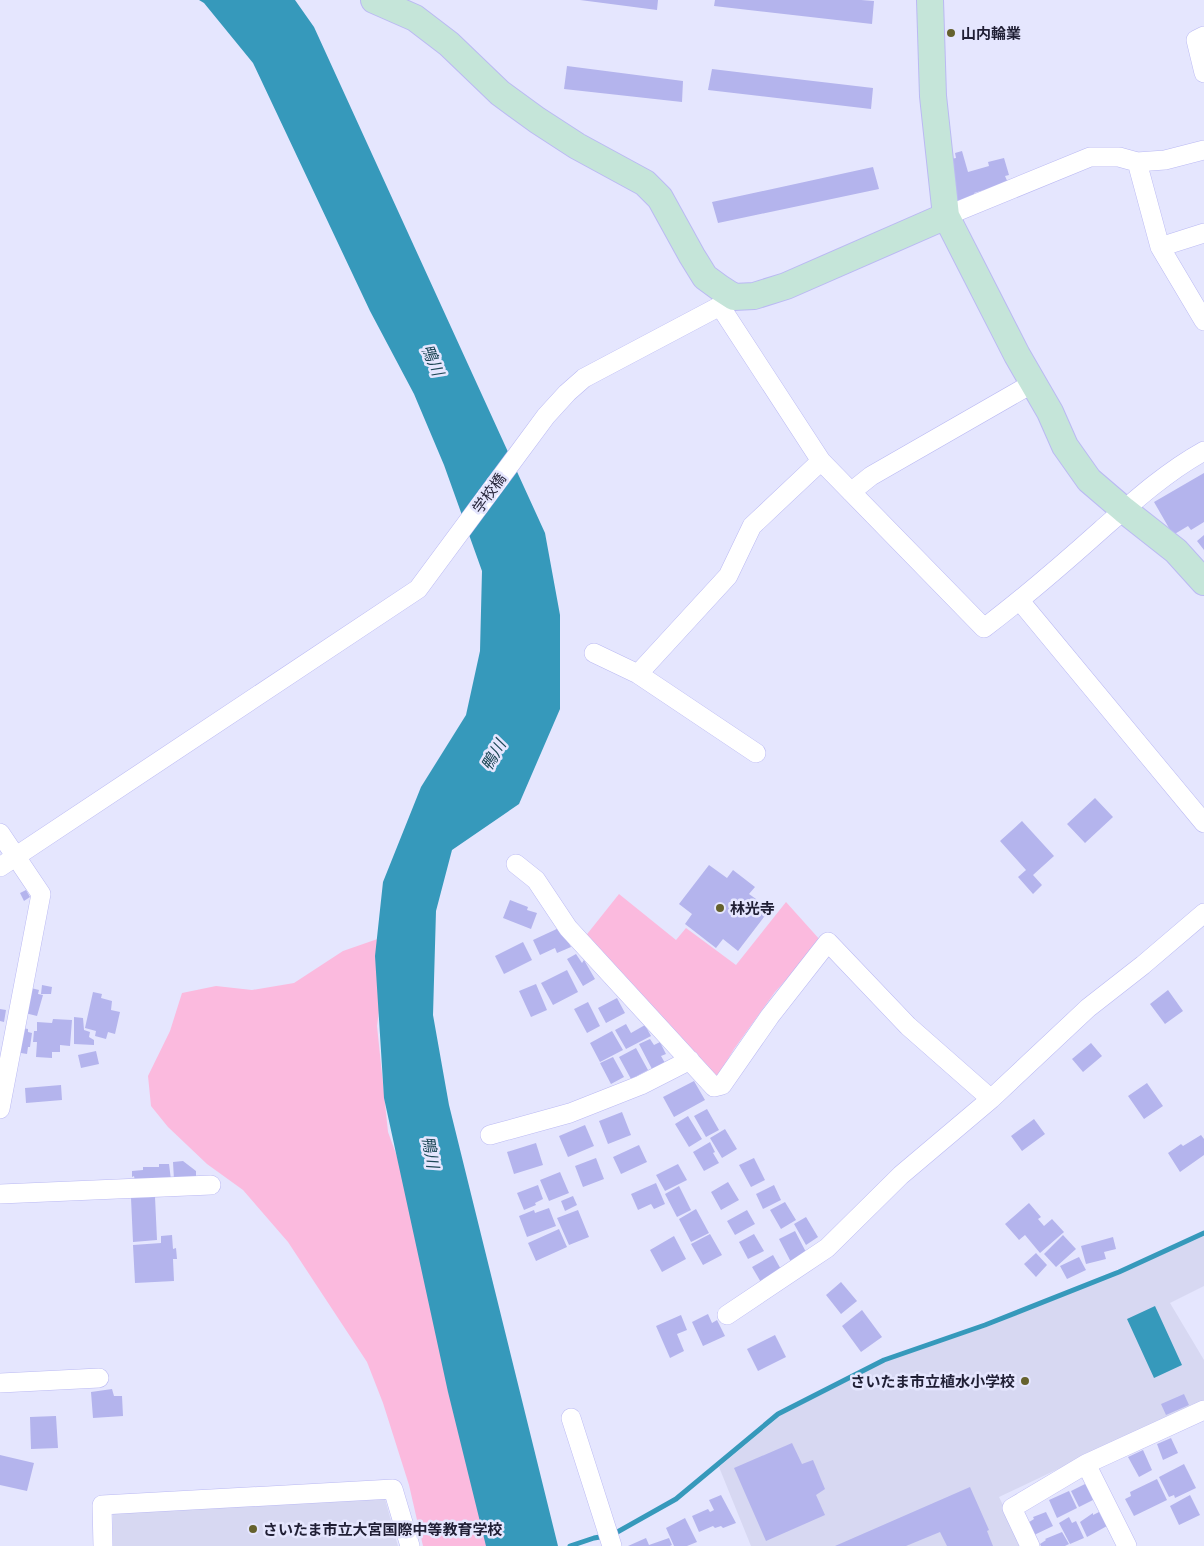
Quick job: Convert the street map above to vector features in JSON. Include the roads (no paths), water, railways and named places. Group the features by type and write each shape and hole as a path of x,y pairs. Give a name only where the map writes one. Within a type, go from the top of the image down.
{"street":[{"path":"374,0 415,18 449,44 500,93 577,146 645,183 660,198 705,277 720,288 821,461 984,628 1020,601 1124,510 1183,463 1204,451"},
{"path":"930,0 933,96 946,216 1017,355 1050,412 1065,446 1089,480 1176,551 1204,582"},
{"path":"1204,36 1196,40 1204,73"},
{"path":"727,301 754,296 786,286 946,216 1090,157 1118,157 1137,162 1166,160 1204,150"},
{"path":"1137,162 1160,247 1204,321"},
{"path":"1160,247 1204,233"},
{"name":"学校橋","path":"8,862 418,589 538,427 566,393 584,378 727,301"},
{"path":"851,492 871,476 1033,383"},
{"path":"638,674 728,576 752,526 821,461"},
{"path":"1020,601 1204,823"},
{"path":"594,653 638,674 756,753"},
{"path":"0,833 8,862 41,894 0,1109"},
{"path":"516,864 536,880 568,928 714,1087 722,1084 770,1016 828,942 908,1026 991,1099"},
{"path":"727,1315 827,1248 901,1175 991,1099 1088,1008 1143,965 1204,912"},
{"path":"490,1135 570,1113 640,1085 690,1060"},
{"path":"0,1194 211,1185"},
{"path":"0,1383 99,1378"},
{"path":"1030,1546 1012,1508 1086,1464 1204,1410"},
{"path":"571,1418 612,1546"},
{"path":"1086,1464 1127,1546"},
{"path":"103,1546 102,1505 394,1489 410,1546"}],"water":[{"name":"鴨川","path":"199,0 295,0 314,27 545,533 560,615 560,709 519,804 452,850 436,911 433,1015 449,1105 558,1546 486,1546 448,1392 384,1098 375,956 383,882 421,787 466,715 480,651 482,571 444,465 414,394 370,311 253,63 204,3"},
{"path":"1155,1306 1182,1365 1154,1378 1127,1319"}],"waterway":[{"path":"570,1546 594,1538 612,1535 676,1499 778,1414 884,1360 985,1325 1119,1272 1204,1233"}],"place":[{"name":"山内輪業","path":"951,33"},
{"name":"林光寺","path":"720,908"},
{"name":"さいたま市立植水小学校","path":"1025,1381"},
{"name":"さいたま市立大宮国際中等教育学校","path":"253,1529"}]}
